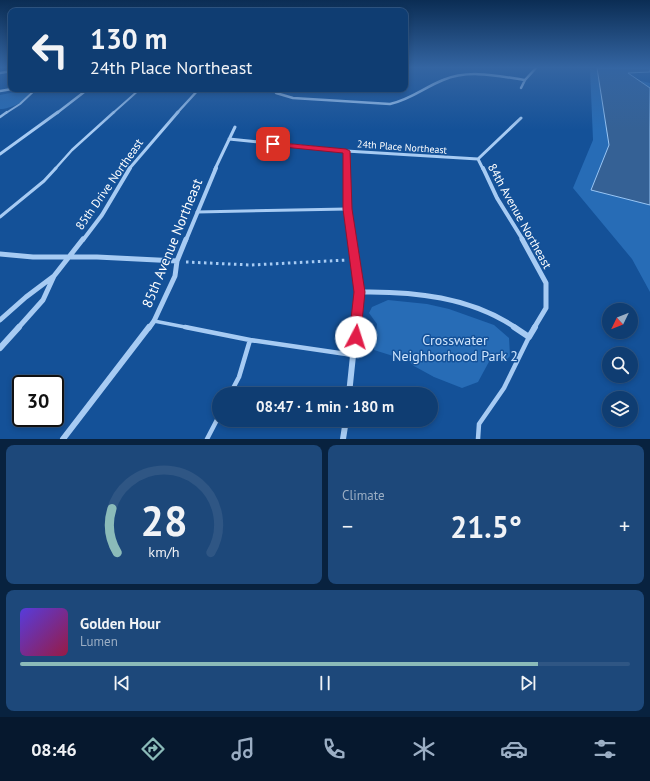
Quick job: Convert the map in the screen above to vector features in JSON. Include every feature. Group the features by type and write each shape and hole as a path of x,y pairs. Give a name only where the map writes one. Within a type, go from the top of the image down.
{"street":[{"path":"276,92 293,98 390,104 403,102 428,88"},
{"path":"0,154 86,92"},
{"name":"85th Drive Northeast","path":"0,348 43,300 54,276 102,215 128,171 144,150 197,92"},
{"name":"84th Avenue Northeast","path":"521,118 478,160 497,198 514,222 546,283 546,308 529,337"},
{"name":"85th Avenue Northeast","path":"63,439 154,320 175,276 177,261 215,169 235,127"},
{"name":"24th Place Northeast","path":"229,140 346,151 478,160"},
{"path":"346,151 347,209 360,292 350,387"},
{"path":"0,254 33,257 177,261"},
{"name":"85th Drive Northeast","path":"0,320 26,297 54,276"},
{"path":"360,292 380,291 450,300 488,311 529,337"},
{"path":"343,439 345,427"}],"lane":[{"path":"0,117 32,95 34,92"},
{"path":"0,217 44,181 72,150 137,92"},
{"path":"198,212 347,209"},
{"path":"154,320 250,340 354,355"},
{"path":"478,439 479,424 504,388 529,337"},
{"path":"234,387 239,377 250,340"},
{"path":"207,439 213,427"}],"path":[{"path":"177,261 251,265 337,259 355,260"}],"green space":[{"path":"591,88 650,88 650,292 632,259 573,188 593,140"},
{"path":"16,92 30,92 19,104 9,108 0,109 0,95"},
{"name":"Crosswater Neighborhood Park 2","path":"388,300 427,304 449,309 494,325 509,338 510,356 507,359 491,358 478,382 462,388 434,377 414,366 409,361 374,350 377,324 369,313 372,307"}],"shaded area":[{"path":"600,88 650,88 650,205 591,190 609,145"}],"route":[{"path":"273,144 346,151 347,209 360,292 356,337"}]}
